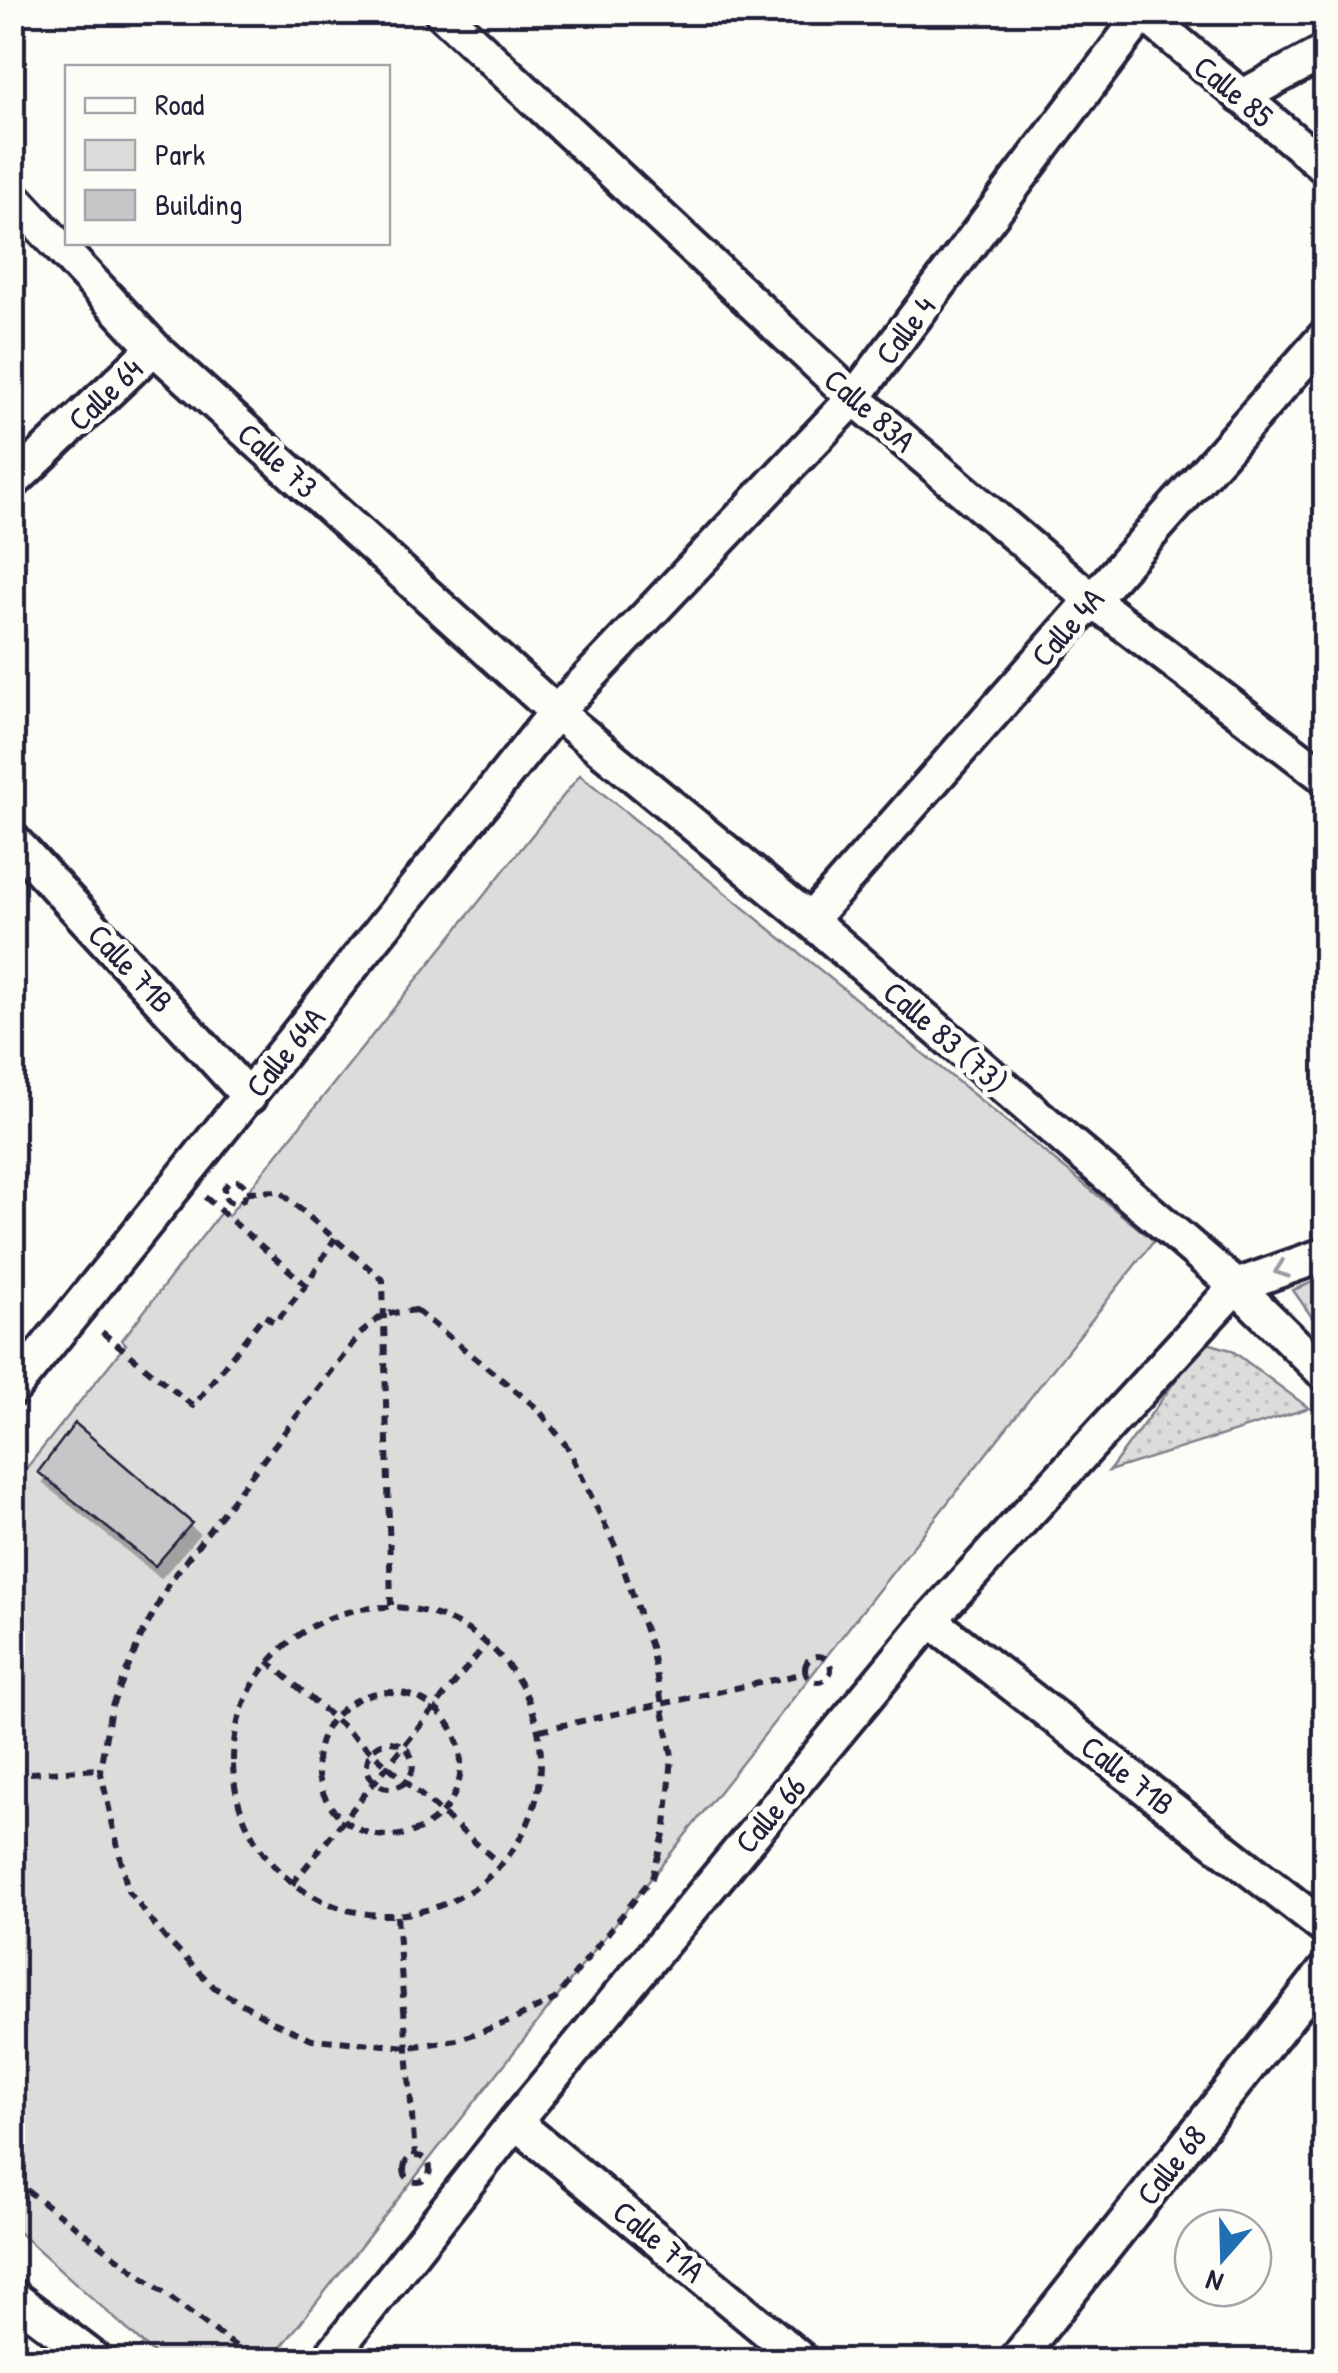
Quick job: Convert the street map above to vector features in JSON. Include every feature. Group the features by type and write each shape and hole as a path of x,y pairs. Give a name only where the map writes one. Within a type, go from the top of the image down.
{"street":[{"name":"Calle 83A","path":"440,12 854,398 1091,599 1326,778"},
{"name":"Calle 4","path":"556,712 854,398 1143,13"},
{"name":"Calle 85","path":"1143,13 1326,168"},
{"path":"1241,98 1326,51"},
{"name":"Calle 73","path":"12,196 154,348 556,712"},
{"name":"Calle 4A","path":"810,920 1326,335"},
{"name":"Calle 64","path":"12,482 154,348"},
{"name":"Calle 83 (73)","path":"556,712 810,920 1320,1362"},
{"name":"Calle 64A","path":"12,1390 556,712"},
{"name":"Calle 71B","path":"12,839 249,1097"},
{"path":"1236,1286 1326,1254"},
{"name":"Calle 66","path":"328,2360 516,2122 930,1620 1236,1286"},
{"name":"Calle 71B","path":"930,1620 1326,1930"},
{"name":"Calle 68","path":"1016,2360 1326,1969"},
{"name":"Calle 71A","path":"516,2122 802,2360"},
{"path":"12,2296 96,2360"}],"path":[{"path":"247,1192 279,1191 383,1280 391,1605"},
{"path":"192,1211 203,1196 306,1285"},
{"path":"113,1318 102,1334 194,1406 264,1316 274,1323 306,1285 334,1238"},
{"path":"416,1310 538,1409 568,1448 617,1550 651,1647 662,1704 672,1756 666,1827 652,1878 556,1998 511,2021 457,2040 408,2047 312,2040 215,1988 164,1938 128,1892 100,1769 111,1708 140,1637 170,1580 360,1334 384,1314 416,1310"},
{"path":"391,1605 448,1618 488,1642 521,1682 540,1730 542,1779 529,1826 502,1866 460,1898 436,1909 397,1916 360,1914 324,1903 292,1884 262,1852 241,1814 232,1770 234,1731 246,1694 268,1661 306,1628 353,1610 391,1605"},
{"path":"292,1884 488,1642"},
{"path":"811,1658 824,1658 829,1664 828,1676 822,1681 810,1680 806,1673 811,1658"},
{"path":"268,1661 502,1866"},
{"path":"540,1730 806,1673"},
{"path":"393,1691 416,1696 436,1708 451,1726 461,1760 455,1794 442,1814 415,1830 384,1836 363,1832 344,1821 328,1804 319,1783 316,1760 320,1738 332,1718 350,1702 393,1691"},
{"path":"390,1742 404,1747 413,1764 406,1782 394,1788 375,1782 368,1771 371,1752 390,1742"},
{"path":"12,1774 100,1769"},
{"path":"397,1916 415,2156"},
{"path":"415,2156 428,2161 430,2169 426,2179 418,2182 410,2180 404,2168 415,2156"},
{"path":"12,2179 254,2360"}],"green space":[{"path":"580,775 1154,1241 271,2360 161,2360 13,2227 13,1485 126,1344 122,1340 221,1212 228,1216"},
{"path":"1325,1277 1326,1336 1293,1290"},
{"path":"1204,1342 1231,1350 1309,1408 1109,1471"}],"building":[{"path":"75,1423 192,1523 155,1566 38,1472"}]}
